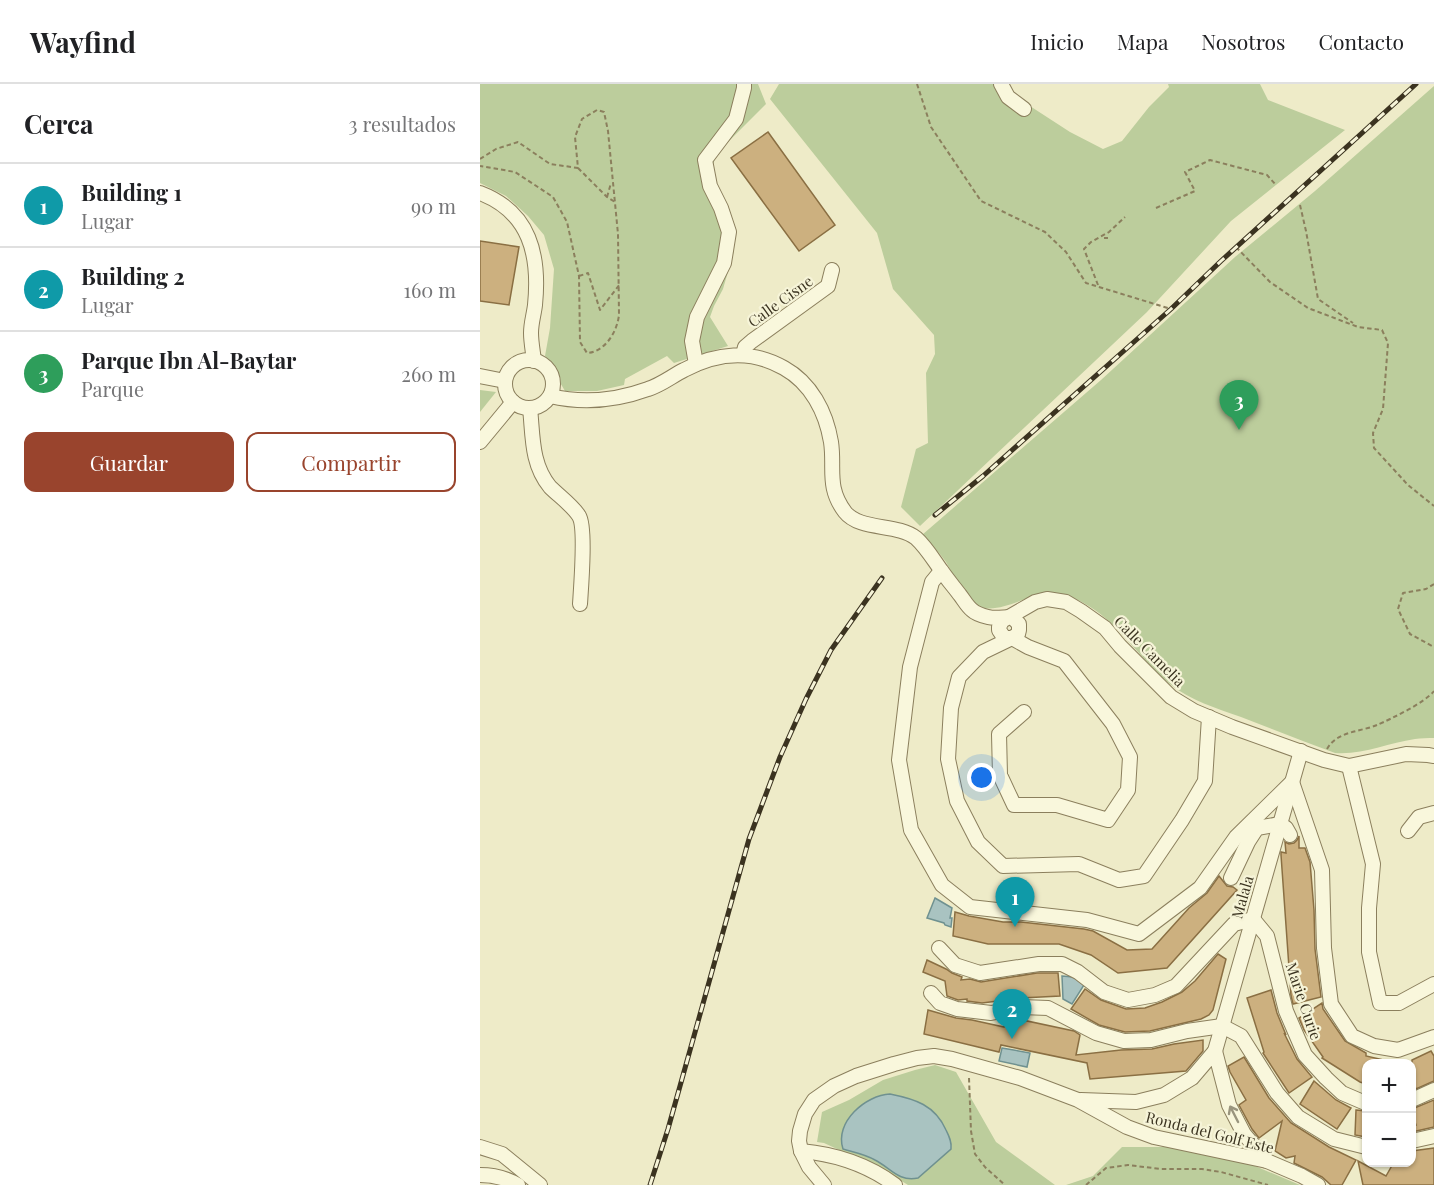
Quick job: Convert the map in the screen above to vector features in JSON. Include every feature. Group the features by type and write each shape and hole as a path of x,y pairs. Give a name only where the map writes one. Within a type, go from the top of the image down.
{"street":[{"path":"696,364 692,341 697,317 724,263 729,232 710,186 705,160 736,119 744,84"},
{"path":"1001,84 1008,97 1024,109"},
{"path":"480,193 505,206 522,224 532,246 537,274 531,332 534,361"},
{"name":"Calle Cisne","path":"743,355 745,347 752,341 828,286 832,270"},
{"path":"550,396 580,401 604,401 650,389 696,364 724,355 743,355 784,368 806,385 824,412 831,443 831,474 835,494 846,513 863,524 906,532 914,536 972,610 989,617 1008,617 1019,624 1018,634 983,652 959,677 951,708 948,759 957,801 978,842 1003,866 1079,864 1119,880 1144,876 1182,820 1204,781 1209,717"},
{"path":"534,361 547,368 553,382 552,389 545,402 538,406 524,408 508,396 505,381 507,373 519,362 534,361"},
{"path":"480,376 505,381"},
{"path":"480,442 513,402"},
{"path":"530,408 532,447 538,467 549,485 580,518 582,538 580,604"},
{"path":"941,571 932,582 910,667 899,760 911,830 942,885 970,907 1087,920 1139,934 1200,888 1236,837 1292,782 1322,870 1324,948 1331,1004 1352,1036 1374,1046 1398,1050 1434,1037"},
{"name":"Calle Camelia","path":"1008,617 1035,602 1047,599 1066,602 1105,628 1171,697 1194,711 1232,727 1324,760 1349,766 1406,754 1434,756"},
{"path":"1012,638 1064,661 1113,724 1130,757 1128,790 1108,820 1057,805 1014,805 1000,775 999,734 1024,712"},
{"name":"Malala","path":"1215,1051 1301,751"},
{"path":"1349,766 1373,864 1369,908 1369,952 1380,1003 1399,1003 1434,984"},
{"path":"1407,831 1419,817 1434,813"},
{"path":"1231,878 1257,828 1280,824 1290,835"},
{"path":"939,948 955,965 980,973 1039,964 1062,964 1078,972 1104,992 1128,1000 1155,995 1176,986 1234,924 1253,919"},
{"name":"Marie Curie","path":"1253,919 1267,936 1286,1011 1305,1055 1342,1093 1362,1102"},
{"path":"931,993 940,1003 957,1009 991,1013 1022,1007 1048,1008 1096,1033 1124,1041 1151,1040 1187,1031 1222,1026 1240,1036 1277,1093 1298,1117 1334,1138 1362,1146"},
{"path":"1078,1100 1136,1102 1164,1095 1192,1078 1215,1051"},
{"path":"1215,1051 1229,1105 1244,1134 1267,1161"},
{"name":"Ronda del Golf Este","path":"801,1151 800,1131 805,1114 814,1100 834,1086 856,1076 917,1058 934,1056 1020,1078 1078,1100 1127,1127 1154,1137 1267,1161 1318,1185"},
{"path":"1416,1098 1434,1090"},
{"path":"1236,1154 1242,1145 1244,1134"},
{"path":"1416,1140 1434,1136"},
{"path":"480,1147 502,1154 540,1185"},
{"path":"801,1151 809,1167 824,1185"},
{"path":"801,1151 824,1153 852,1161 895,1185"},
{"path":"480,1175 506,1178 518,1185"}],"path":[{"path":"917,84 931,127 981,201 1045,232 1066,252 1086,283 1171,309"},
{"path":"480,166 515,172 553,197 567,222 579,276 580,342 587,353 594,352 606,344 618,326 620,284 618,234 608,131 604,112 597,110 582,119 575,137 578,168"},
{"path":"480,159 496,149 518,142 550,164 578,168 615,202"},
{"path":"1156,208 1195,191 1185,172 1210,160 1267,175 1276,185"},
{"path":"607,197 612,180"},
{"path":"1300,205 1318,299 1358,327"},
{"path":"1098,285 1084,249 1091,242 1109,232 1125,217"},
{"path":"1236,247 1270,282 1308,308 1358,327 1382,330 1388,343 1383,409 1373,433 1374,448 1408,485 1434,506"},
{"path":"579,276 588,273 600,310 620,284"},
{"path":"1434,584 1426,589 1403,593 1398,609 1410,634 1434,647"},
{"path":"1324,760 1326,749 1331,742 1343,735 1377,725 1422,702 1434,691"},
{"path":"969,1078 971,1131 975,1154 985,1167 1005,1185"},
{"path":"1086,1185 1106,1168 1128,1165 1172,1170 1202,1169 1268,1185"}],"green space":[{"path":"480,84 758,84 766,104 723,147 715,158 712,170 717,188 732,220 734,251 723,289 710,317 728,346 674,363 667,356 625,379 624,385 597,391 565,391 558,379 555,366 545,356 550,328 554,269 544,235 506,196 480,183"},
{"path":"779,84 1006,84 1013,95 1070,132 1103,149 1122,141 1149,107 1169,87 1168,84 1260,84 1268,100 1345,130 1231,221 1147,312 920,526 901,507 916,449 928,443 926,373 935,354 934,335 893,289 877,233 770,99"},
{"path":"1434,86 1434,738 1415,739 1365,751 1335,753 1186,695 1159,674 1106,619 1080,601 1046,594 1007,606 985,608 978,606 968,598 946,562 922,535 1101,380 1235,257 1315,191"},
{"path":"480,390 496,392 480,412"},
{"path":"935,1065 956,1072 996,1142 1055,1185 908,1185 887,1172 824,1143 817,1142 822,1112 849,1100 883,1080"},
{"path":"1122,1147 1201,1147 1248,1163 1300,1185 1066,1185 1093,1176"}],"water":[{"path":"935,898 952,908 951,927 927,918"},
{"path":"1062,976 1073,977 1084,985 1072,1004 1063,999"},
{"path":"1002,1048 1030,1053 1027,1067 999,1061"},
{"path":"890,1094 916,1101 930,1109 941,1121 950,1139 951,1149 918,1178 905,1178 871,1158 843,1149 841,1139 843,1129 854,1112 871,1099"}],"building":[{"path":"768,132 835,225 799,251 731,158"},
{"path":"480,241 519,247 509,305 480,301"},
{"path":"1299,836 1299,848 1305,848 1310,862 1315,949 1321,997 1293,1004 1281,852 1286,853 1285,842 1294,843"},
{"path":"1219,876 1227,886 1237,890 1167,968 1118,973 1091,955 1059,944 988,944 953,936 955,912 1003,922 1084,929 1093,931 1127,950 1152,949 1189,908 1207,893"},
{"path":"1218,954 1226,959 1213,1010 1201,1019 1150,1031 1125,1032 1099,1025 1071,1009 1085,989 1101,1000 1126,1009 1145,1008 1162,1002 1182,992 1195,981"},
{"path":"927,960 962,977 961,980 970,979 981,982 1037,973 1058,973 1060,996 982,1003 967,1001 967,999 958,1000 947,996 945,981 923,972"},
{"path":"1271,990 1286,1035 1284,1033 1297,1059 1312,1077 1289,1093 1263,1053 1247,998"},
{"path":"1322,1003 1323,1009 1345,1041 1366,1053 1366,1056 1380,1059 1362,1059 1362,1083 1360,1082 1322,1058 1299,1018"},
{"path":"928,1010 1004,1027 1006,1019 1013,1018 1074,1031 1080,1035 1076,1055 1152,1049 1203,1040 1203,1051 1186,1071 1090,1079 1087,1063 1001,1045 999,1052 924,1034"},
{"path":"1431,1051 1434,1056 1434,1081 1416,1089 1416,1059 1414,1059"},
{"path":"1244,1057 1269,1098 1291,1123 1329,1147 1356,1160 1342,1185 1331,1185 1322,1177 1294,1163 1295,1156 1286,1158 1275,1151 1282,1121 1259,1138 1252,1129 1239,1105 1246,1100 1228,1066"},
{"path":"1314,1081 1336,1100 1351,1108 1337,1129 1300,1104"},
{"path":"1434,1100 1434,1127 1416,1131 1416,1107"},
{"path":"1356,1110 1362,1111 1362,1136 1355,1135"},
{"path":"1434,1148 1434,1185 1363,1185 1358,1161 1362,1163 1362,1167 1369,1167 1386,1176 1391,1167 1416,1167 1416,1150"}],"railway":[{"path":"935,515 983,476 1171,309 1416,84"},
{"path":"650,1185 668,1129 749,839 780,757 831,650 882,578"}],"place":[{"name":"Parque Ibn Al-Baytar","path":"1239,430"},
{"name":"Building 1","path":"1015,927"},
{"name":"Building 2","path":"1012,1039"}]}
